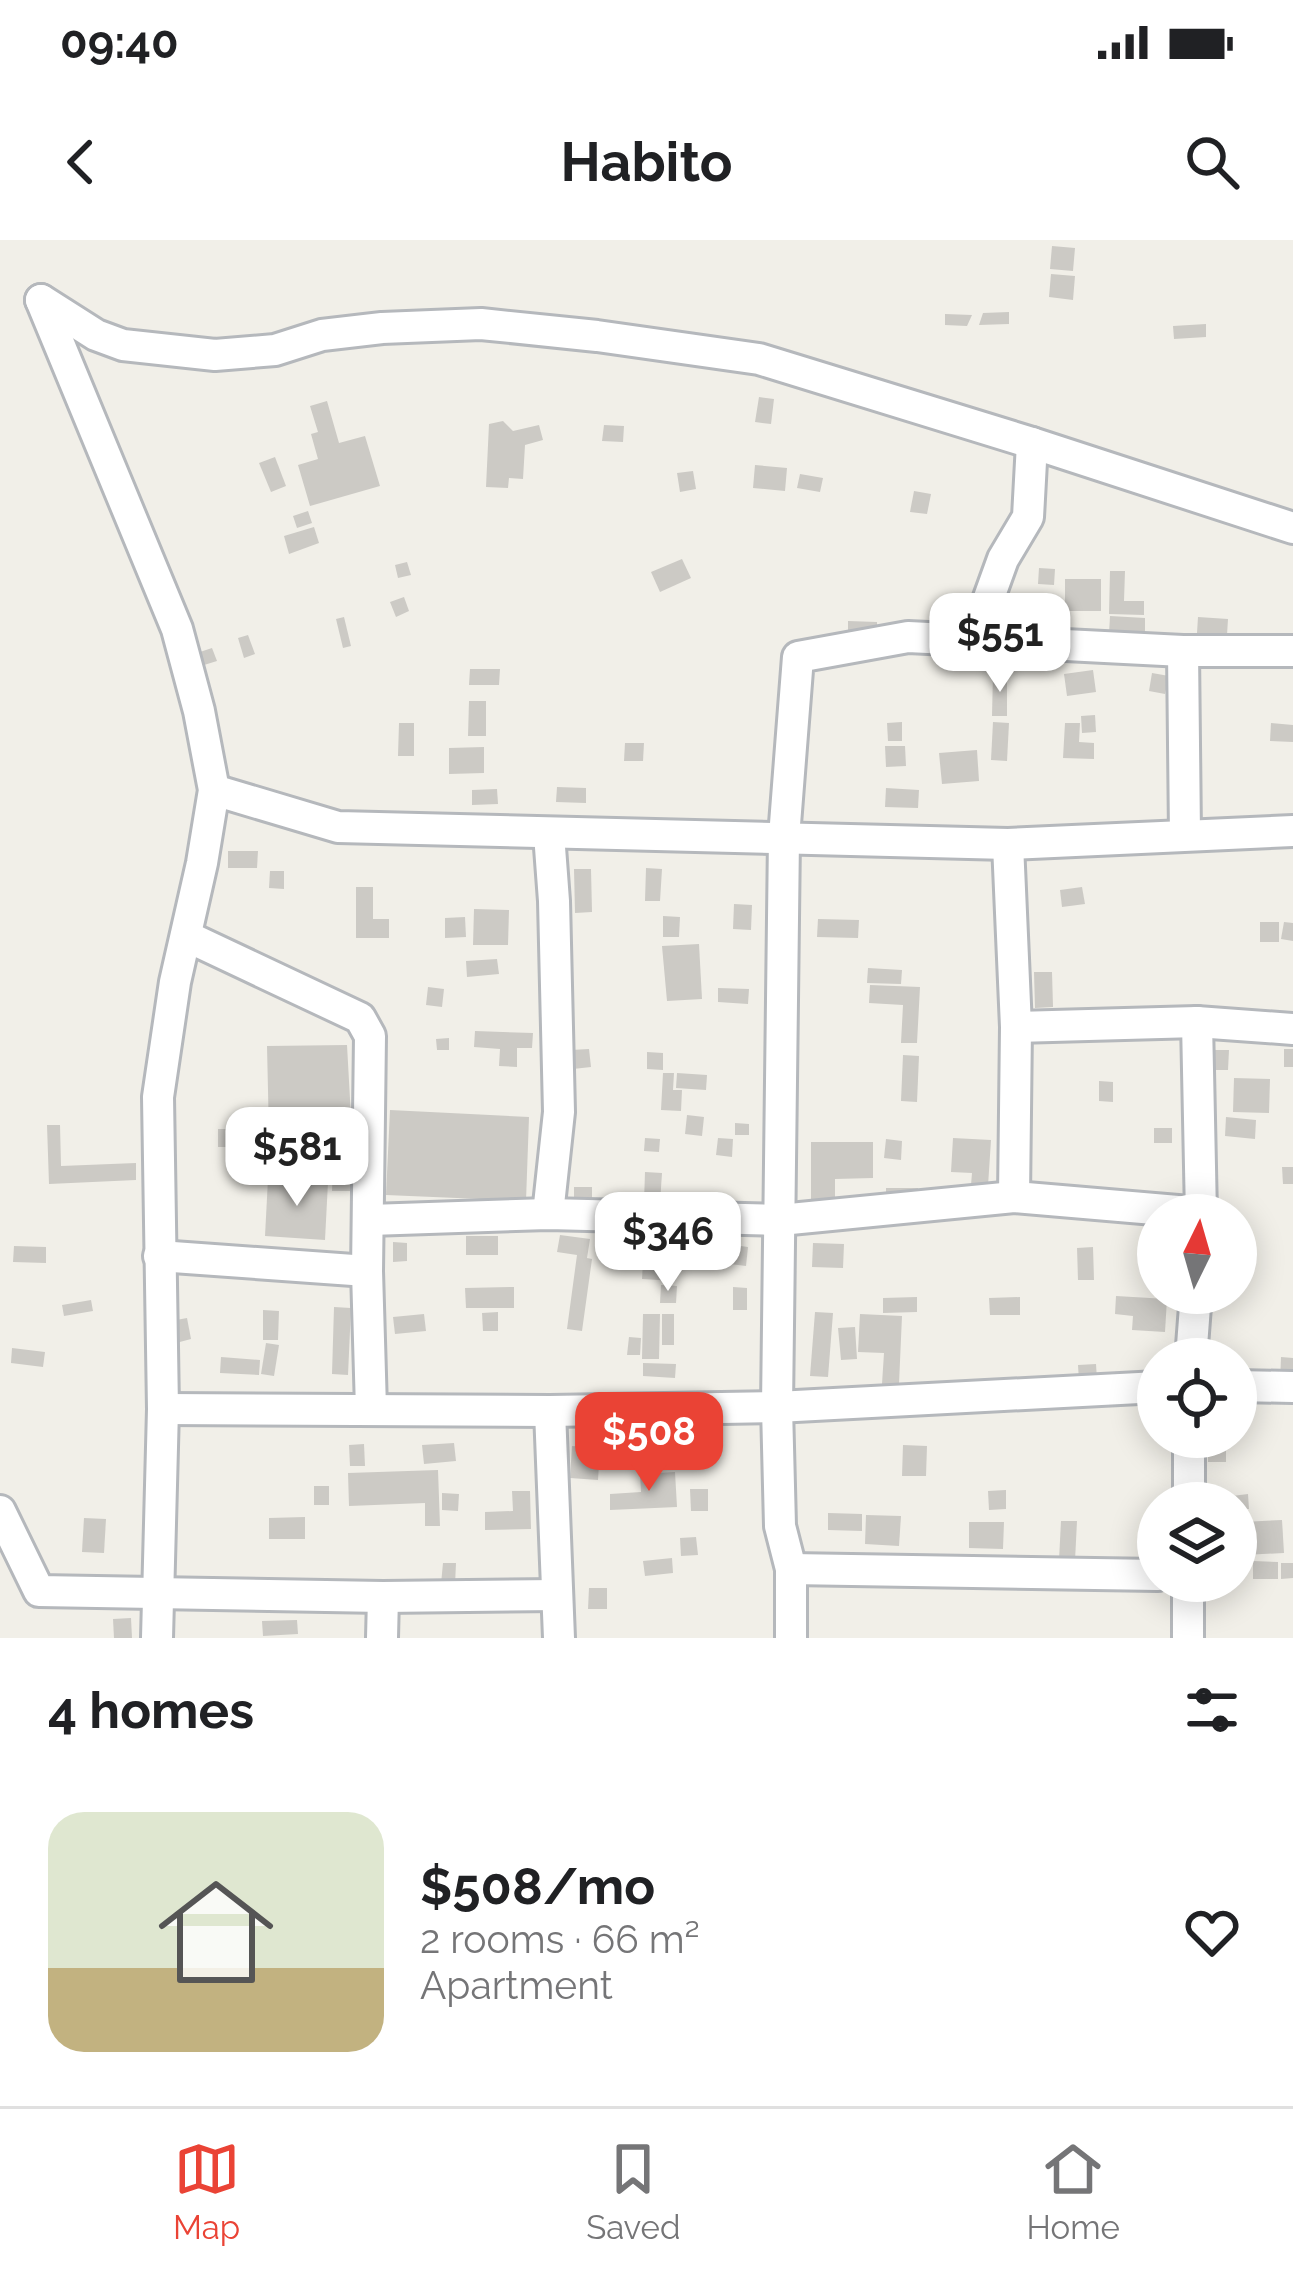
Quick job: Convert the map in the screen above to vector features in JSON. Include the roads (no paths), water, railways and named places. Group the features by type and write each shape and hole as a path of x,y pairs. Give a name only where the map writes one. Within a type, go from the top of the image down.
{"street":[{"path":"157,1638 163,1409 158,1097 175,982 214,790 176,629 41,300 96,335 124,345 215,356 275,350 322,335 382,328 481,325 759,359 1293,527"},
{"path":"980,640 982,617 1004,559 1028,517 1032,442"},
{"path":"791,1638 791,1569 780,1526 777,1407 784,837 798,657 908,638 1183,651 1293,651"},
{"path":"1183,651 1185,835"},
{"path":"214,790 338,827 1008,844 1293,830"},
{"path":"548,1214 559,1112 549,834"},
{"path":"1008,844 1016,1027 1015,1197"},
{"path":"185,936 360,1018 370,1036 371,1409"},
{"path":"1016,1027 1197,1022 1293,1029"},
{"path":"1197,1022 1201,1194"},
{"path":"370,1220 548,1214 780,1220 1015,1197 1137,1208"},
{"path":"159,1256 368,1271"},
{"path":"1257,1386 1293,1387"},
{"path":"163,1409 777,1407 1137,1388"},
{"path":"550,1411 559,1638"},
{"path":"0,1511 39,1591 557,1595"},
{"path":"791,1569 1137,1575"},
{"path":"382,1638 383,1597"},
{"path":"1188,1602 1188,1638"}]}
